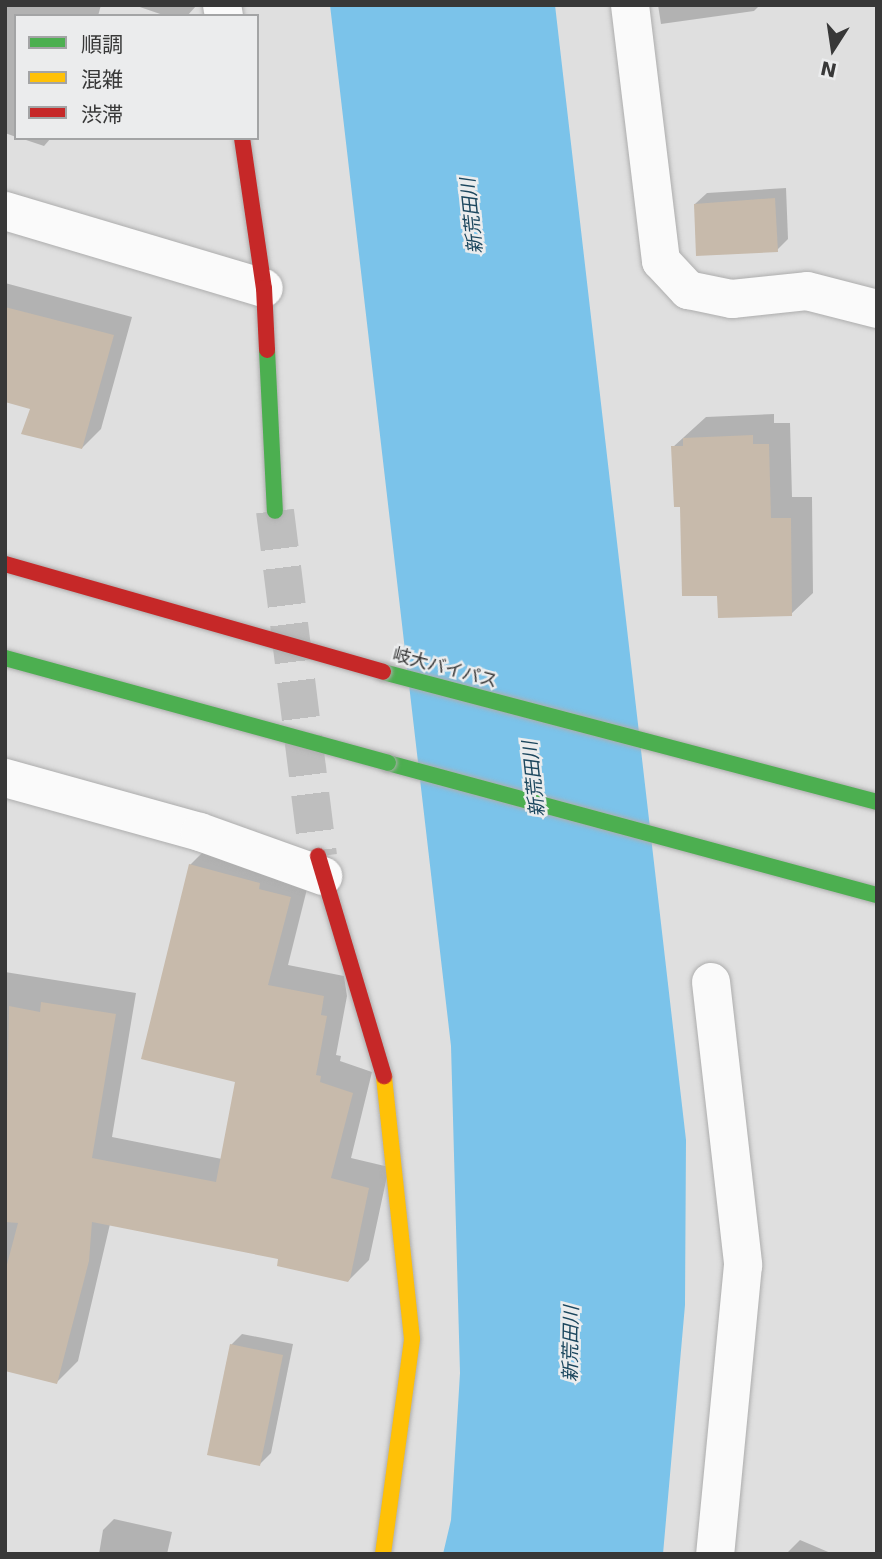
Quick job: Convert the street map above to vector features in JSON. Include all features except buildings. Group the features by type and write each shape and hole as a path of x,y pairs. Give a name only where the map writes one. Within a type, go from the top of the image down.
{"main road":[{"path":"242,140 264,288 275,511"},
{"name":"岐大バイパス","path":"5,564 383,672 877,802"},
{"path":"5,659 877,895"},
{"path":"321,866 384,1075 412,1339 383,1554"}],"street":[{"path":"630,5 661,261 688,290 732,299 807,290 877,309"},
{"path":"5,211 264,288"},
{"path":"5,778 321,866"},
{"path":"711,982 743,1265 715,1554"}],"water":[{"name":"新荒田川","path":"330,5 555,5 686,1140 685,1305 663,1554 443,1554 451,1520 460,1373 451,1046"}],"tunnel":[{"path":"275,511 318,856"}],"traffic: fast":[{"path":"267,350 275,511"},
{"path":"5,658 388,763"},
{"path":"383,672 877,802"},
{"path":"388,763 877,895"}],"traffic: slow":[{"path":"383,1554 412,1339 384,1076"}],"traffic: jam":[{"path":"242,140 264,288 267,350"},
{"path":"5,564 383,672"},
{"path":"318,856 384,1076"}]}
